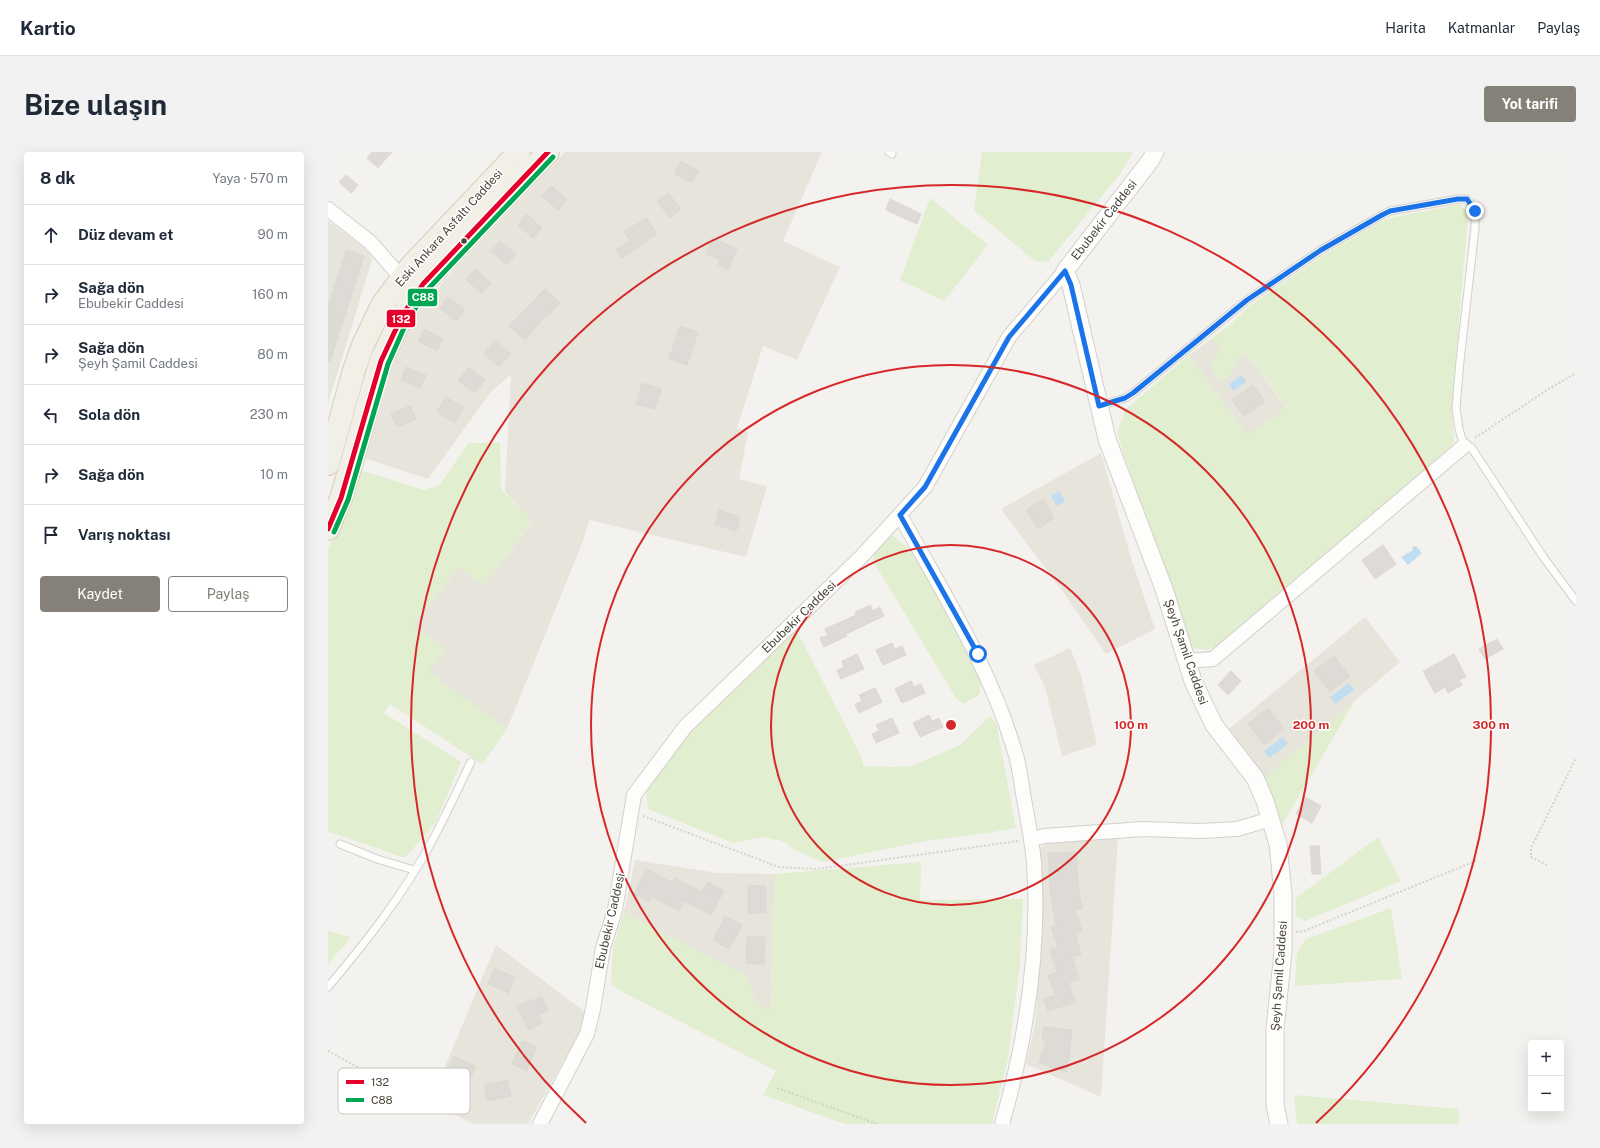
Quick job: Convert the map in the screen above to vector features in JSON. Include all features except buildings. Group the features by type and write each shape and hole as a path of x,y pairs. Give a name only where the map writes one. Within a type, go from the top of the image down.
{"main road":[{"name":"Eski Ankara Asfaltı Caddesi","path":"328,464 354,370 363,345 382,305 401,277 519,152"},
{"name":"Eski Ankara Asfaltı Caddesi","path":"328,529 343,491 381,361 402,316 423,284 548,152"}],"street":[{"name":"Ebubekir Caddesi","path":"540,1124 587,1034 593,1009 603,948 615,910 634,795 685,728 862,556 925,487 1009,337 1065,271 1150,161 1155,152"},
{"path":"328,209 370,242 401,277"},
{"name":"Şeyh Şamil Caddesi","path":"1065,271 1071,285 1107,439 1164,589 1193,682 1209,717 1255,778 1271,819 1280,852 1283,894 1283,952 1275,1029 1275,1105 1279,1124"},
{"path":"1187,661 1213,660 1464,446"},
{"path":"900,515 978,654 996,698 1016,753 1031,839 1034,863 1035,922 1030,981 1021,1043 1002,1124"},
{"path":"1031,839 1044,836 1143,830 1200,831 1238,829 1271,819"}],"lane":[{"path":"1099,406 1125,398 1133,393 1247,300 1321,250 1382,215 1390,211 1458,199 1467,199 1475,211 1475,228 1456,408 1459,429 1464,446 1471,448 1544,558 1576,601"},
{"path":"328,987 348,964 382,918 432,842 471,762"},
{"path":"340,844 377,859 414,870"}],"path":[{"path":"1464,446 1550,388 1576,373"},
{"path":"1547,865 1531,857 1531,848 1576,758"},
{"path":"632,812 779,867 817,869 1031,839"},
{"path":"1283,932 1304,931 1478,860"},
{"path":"328,1051 359,1068"},
{"path":"777,1088 877,1124"}],"shaded area":[{"path":"565,152 822,152 783,241 840,267 797,360 763,346 737,428 748,432 739,479 767,486 746,557 589,520 583,541 507,729 427,671 413,625 459,567 484,585 532,522 505,491 511,374 490,393 428,479 361,457 384,381 409,325 444,281"},
{"path":"328,221 367,250 372,260 328,404"},
{"path":"1228,327 1286,408 1247,436 1189,355"},
{"path":"1101,453 1131,558 1155,629 1106,654 1061,589 1001,509"},
{"path":"1365,617 1400,662 1264,778 1229,729"},
{"path":"1070,648 1081,675 1097,745 1062,756 1045,687 1034,665"},
{"path":"1118,838 1101,1097 1026,1064 1035,1024 1043,922 1039,850 1046,843"},
{"path":"635,860 717,873 775,874 770,1013 754,999 747,977 624,912"},
{"path":"496,945 585,1012 581,1030 528,1124 473,1124 453,1114 470,1114 470,1068 444,1068"}],"green space":[{"path":"982,152 1133,152 1120,174 1048,262 1035,261 974,210"},
{"path":"930,198 988,245 944,301 900,280"},
{"path":"1460,204 1468,214 1452,407 1454,443 1384,506 1216,647 1206,650 1192,648 1187,639 1117,433 1125,410 1189,355 1247,436 1286,407 1247,353 1237,362 1225,380 1223,381 1215,375 1212,364 1219,347 1212,338 1228,327 1248,307 1324,255 1386,219"},
{"path":"469,443 500,443 501,489 532,521 484,585 459,567 413,625 447,649 428,671 507,729 482,764 390,704 384,713 461,762 436,822 405,858 330,832 328,833 328,548 341,522 357,473 364,471 423,490 439,485"},
{"path":"890,534 909,549 946,608 972,658 981,683 979,695 963,704 956,698 873,561 876,546"},
{"path":"796,629 862,758 863,766 912,766 960,745 990,716 996,723 1016,828 930,840 823,862 797,851 782,841 764,837 733,843 648,809 646,791 688,734"},
{"path":"1352,703 1353,704 1282,825 1264,778"},
{"path":"1378,837 1401,881 1305,921 1296,916 1296,898"},
{"path":"921,862 920,900 1023,899 1020,963 1008,1058 992,1124 845,1124 763,1095 776,1071 617,989 611,984 613,947 624,912 747,977 754,999 770,1013 775,874"},
{"path":"1391,908 1402,979 1295,986 1297,952 1306,939"},
{"path":"328,931 351,937 328,964"},
{"path":"1294,1095 1459,1109 1459,1124 1297,1124"}],"water":[{"path":"1242,375 1246,382 1233,391 1229,384"},
{"path":"1059,491 1065,501 1057,506 1051,496"},
{"path":"1416,546 1422,553 1408,565 1401,557 1413,550 1412,547"},
{"path":"1349,683 1354,690 1335,704 1330,697"},
{"path":"1283,737 1288,744 1269,758 1264,751"}],"transit line":[{"name":"132","path":"328,529 341,498 381,361 402,316 423,284 548,152"},
{"name":"C88","path":"334,532 348,500 388,364 408,319 429,288 553,157"}],"route":[{"path":"978,654 900,515 925,487 1009,337 1065,271 1071,285 1099,406 1125,398 1133,393 1247,300 1321,250 1382,215 1390,211 1458,199 1467,199 1475,211"}]}
